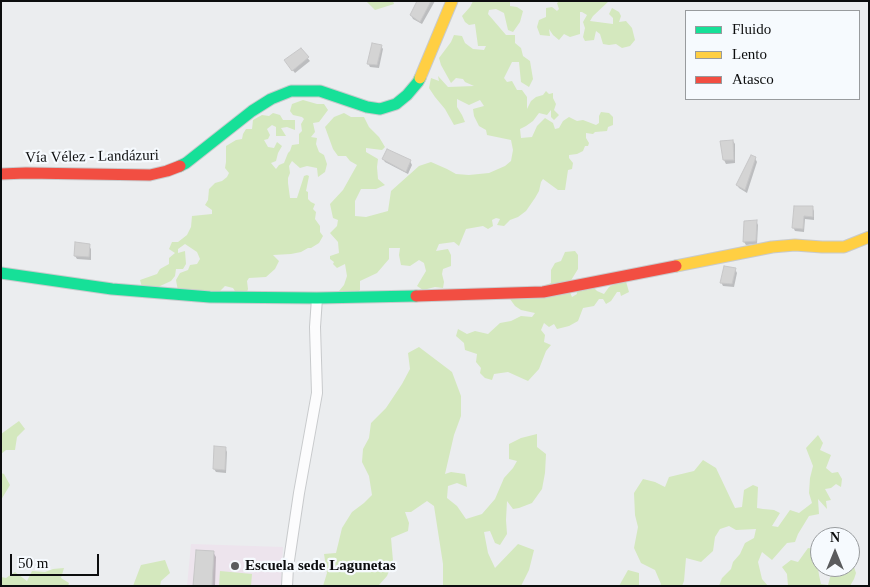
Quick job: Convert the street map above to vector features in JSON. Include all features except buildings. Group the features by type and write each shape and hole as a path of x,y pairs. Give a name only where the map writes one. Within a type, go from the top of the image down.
{"street":[{"name":"Vía Vélez - Landázuri","path":"1,174 150,174 167,171 186,163 252,110 271,99 291,91 320,91 367,107 380,109 396,104 418,82 452,1"},
{"path":"1,273 112,289 210,297 316,298 471,295 543,292 772,247 794,245 844,246 869,237"},
{"path":"287,586 288,567 316,393 316,298"}],"shaded area":[{"name":"Escuela sede Lagunetas","path":"191,544 283,547 281,586 187,586"}],"green space":[{"path":"366,1 393,1 394,4 375,10"},
{"path":"473,1 510,1 510,6 517,7 523,11 520,22 513,32 508,30 504,13 496,9 489,10 488,14 506,35 515,35 515,43 521,48 523,56 530,61 533,79 529,87 521,82 519,62 512,62 504,78 507,82 512,81 517,90 522,90 527,97 527,109 531,101 536,97 543,95 546,91 549,94 553,93 556,104 554,110 559,115 554,120 551,117 551,110 547,115 539,113 533,121 520,129 521,138 532,137 537,126 545,118 553,123 555,129 559,128 563,121 569,117 577,121 583,120 596,125 599,123 601,112 609,113 613,117 613,125 608,127 607,131 595,132 593,134 586,133 588,146 585,146 583,151 577,154 569,155 573,163 572,169 568,170 565,190 558,190 543,179 539,191 526,211 510,220 504,226 497,225 500,219 496,218 492,220 493,226 488,229 483,226 466,229 459,246 454,242 439,244 436,251 448,249 451,255 451,266 443,269 443,288 435,287 423,290 417,286 426,271 424,263 419,260 410,266 401,265 400,248 389,248 389,259 377,273 360,281 360,290 356,294 339,291 344,285 347,276 345,264 337,268 330,259 330,256 339,253 338,242 330,233 337,226 338,220 333,218 330,204 343,190 357,165 346,156 338,156 333,149 325,127 334,117 344,113 351,117 364,117 369,127 379,137 385,147 382,150 366,148 366,152 378,159 378,179 385,185 376,189 361,189 355,201 355,216 366,217 388,211 391,191 419,166 431,162 456,174 469,175 489,173 505,166 511,161 513,150 511,140 487,135 486,130 479,126 473,109 484,106 480,100 469,105 457,99 457,107 465,122 454,125 445,109 429,88 431,78 439,81 438,76 448,87 474,86 463,79 456,78 451,83 439,58 454,35 462,36 465,43 473,49 484,50 486,46 478,46 475,24 469,25 462,16"},
{"path":"560,1 609,1 590,21 613,24 613,18 609,14 612,8 619,12 621,16 619,22 626,21 632,28 635,40 630,46 622,48 616,44 603,44 600,34 596,31 594,40 585,41 583,37 585,28 583,22 587,15 582,12 580,12 580,34 570,37 564,34 559,40 549,29 550,36 540,35 537,27 539,20 546,17 546,8 552,7 557,11 559,9 557,3"},
{"path":"303,100 324,104 328,110 319,122 313,123 315,132 311,137 317,138 316,144 319,152 324,155 327,164 325,172 318,177 317,168 307,166 300,168 292,161 289,166 288,183 290,198 297,198 304,176 309,176 306,191 308,192 308,199 315,204 313,209 316,212 315,219 320,226 320,232 323,236 319,243 301,252 273,255 279,261 275,269 266,277 249,278 247,281 247,292 238,296 233,288 225,286 220,291 178,291 176,280 180,273 188,270 190,265 197,264 200,259 197,252 185,244 178,249 178,253 185,251 186,264 183,269 176,269 175,276 171,281 158,287 142,287 140,280 157,274 160,269 169,264 169,258 175,253 169,249 172,242 178,242 187,235 191,227 192,216 212,214 212,210 205,205 208,200 209,189 215,183 227,177 229,173 225,168 226,146 242,139 246,129 252,129 253,120 262,115 269,116 273,113 280,115 283,120 295,120 295,130 287,127 281,128 286,136 276,136 276,127 272,125 267,129 270,135 268,139 264,140 268,147 274,148 277,142 282,146 276,161 271,163 276,169 284,163 292,145 299,144 299,134 302,131 301,124 304,119 293,115 290,111 292,104"},
{"path":"575,251 578,255 578,269 570,282 569,290 572,297 577,294 576,289 589,283 597,291 604,294 609,287 625,278 629,292 621,296 620,292 617,292 611,301 606,304 603,299 599,299 594,306 583,308 578,321 569,326 557,329 554,324 549,327 544,323 541,330 545,335 544,342 551,345 546,351 539,369 528,381 508,372 494,374 492,380 485,378 480,373 481,368 476,362 477,354 465,350 464,343 456,336 458,329 467,334 475,331 488,334 500,323 511,321 521,316 532,317 535,313 521,310 510,299 551,283 551,270 555,263 561,261 565,252"},
{"path":"419,347 452,372 461,396 461,416 454,435 445,474 451,472 465,474 467,487 457,483 448,486 447,498 457,506 466,519 482,514 495,499 504,478 513,468 517,461 509,459 509,444 521,438 537,434 537,447 546,454 542,489 532,503 513,509 507,501 507,534 500,545 495,543 490,531 484,532 488,553 495,568 518,544 534,550 529,570 521,586 443,586 443,564 434,506 427,501 411,512 405,512 409,523 408,531 391,538 393,561 387,576 379,585 323,586 327,573 324,554 336,553 342,528 352,512 372,495 369,476 362,462 363,449 369,438 371,423 386,408 410,369 408,353"},
{"path":"19,421 25,429 17,437 15,450 6,450 1,454 1,434"},
{"path":"818,435 823,443 820,450 831,455 826,468 832,473 838,472 842,479 841,487 836,484 831,488 825,489 831,500 826,501 827,509 818,499 819,514 809,516 795,542 787,543 772,560 762,552 758,562 762,579 768,586 719,586 722,578 731,569 733,562 740,554 745,543 754,538 756,529 736,530 729,526 720,529 715,537 713,551 701,562 686,558 682,586 660,586 661,584 655,570 641,563 634,548 638,527 635,515 634,493 643,479 665,487 669,477 694,471 703,460 716,468 735,508 742,507 744,490 753,485 758,487 757,508 774,510 780,513 772,526 778,527 790,510 799,513 812,503 809,493 813,466 806,448"},
{"path":"1,473 4,474 10,485 1,500"},
{"path":"808,548 810,548 810,577 819,577 821,584 828,585 830,577 855,577 850,586 788,586 787,574 782,567 791,560 798,562"},
{"path":"165,560 170,573 161,581 160,586 133,586 141,565"},
{"path":"64,568 61,578 69,583 68,586 1,586 1,577 6,578 15,572 27,581 32,571 45,572"},
{"path":"628,570 639,573 639,586 619,586"},
{"path":"220,571 252,574 251,586 219,586"}],"traffic: fast":[{"path":"180,166 252,111 271,99 291,91 320,91 367,107 380,109 396,104 407,95 420,78"},
{"path":"1,273 112,289 210,297 317,298 416,296"}],"traffic: slow":[{"path":"420,78 452,1"},
{"path":"676,266 772,247 795,245 844,247 869,237"}],"traffic: jam":[{"path":"1,174 150,175 180,166"},
{"path":"416,296 543,292 676,266"}],"place":[{"name":"Escuela sede Lagunetas","path":"235,566"}]}
